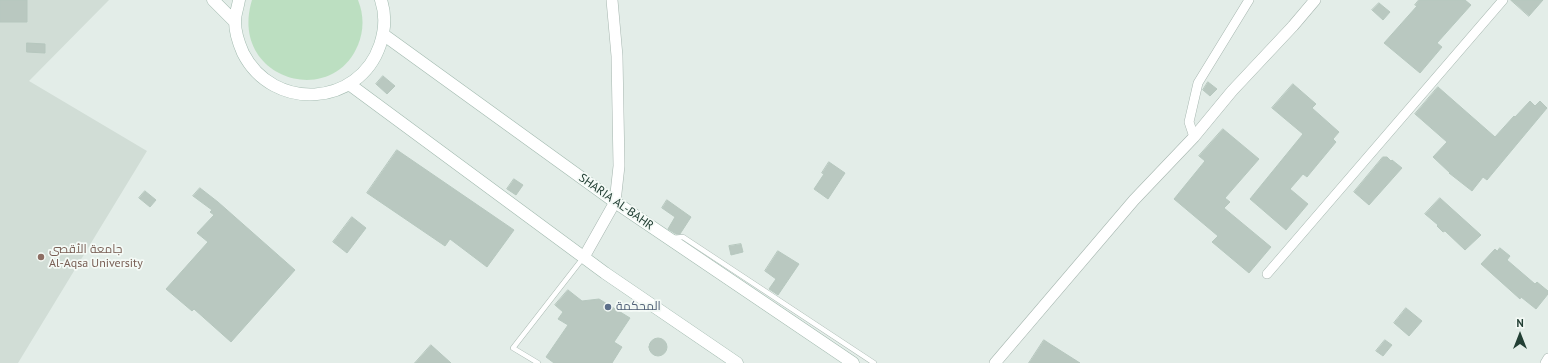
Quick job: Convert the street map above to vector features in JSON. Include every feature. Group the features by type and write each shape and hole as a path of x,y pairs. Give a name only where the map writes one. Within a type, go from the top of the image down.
{"main road":[{"path":"213,0 235,22"},
{"path":"239,0 235,22 239,44 249,64 264,80 271,84 284,91 306,95 329,93 349,84 369,66 377,55 384,35 384,11 381,0"},
{"name":"SHARIA AL-BAHR","path":"384,35 615,202 853,363"},
{"path":"349,84 605,273 737,363"}],"street":[{"path":"584,257 615,202 619,166 617,56 612,0"},
{"path":"1194,137 1189,122 1198,83 1249,0"},
{"path":"995,363 1134,200 1194,137 1232,92 1315,0"},
{"path":"1267,274 1503,0"},
{"path":"1545,363 1548,358"}],"lane":[{"path":"667,238 683,237 874,363"},
{"path":"538,363 513,348 584,257"}],"shaded area":[{"name":"جامعة الأقصى Al-Aqsa University","path":"0,0 109,0 29,81 147,151 18,363 0,363"}],"green space":[{"path":"252,0 358,0 362,22 358,45 345,65 327,76 306,80 286,76 268,66 255,49 249,27"}],"building":[{"path":"0,0 27,0 27,22 0,22"},
{"path":"1419,0 1465,0 1471,5 1437,43 1442,47 1420,73 1384,43 1417,6 1415,5"},
{"path":"1511,0 1543,0 1529,16"},
{"path":"1379,3 1390,12 1383,20 1372,10"},
{"path":"27,43 45,44 45,53 27,52"},
{"path":"383,76 395,86 387,94 376,84"},
{"path":"1208,82 1217,89 1210,96 1203,90"},
{"path":"1293,84 1316,104 1312,108 1339,132 1333,139 1336,142 1307,177 1303,174 1290,189 1308,204 1286,230 1250,199 1303,134 1272,108"},
{"path":"1438,87 1495,137 1530,101 1535,106 1540,101 1547,108 1487,180 1483,177 1472,191 1449,173 1433,157 1447,142 1415,114"},
{"path":"1223,129 1259,159 1225,198 1230,202 1224,208 1271,247 1249,273 1212,242 1218,236 1174,199 1205,161 1199,156"},
{"path":"397,150 514,230 487,267 450,239 445,246 367,193"},
{"path":"1383,157 1387,157 1402,168 1369,205 1354,192"},
{"path":"829,162 845,173 828,199 814,189 824,174 822,173"},
{"path":"514,179 523,185 516,195 507,189"},
{"path":"200,188 295,270 231,342 194,309 192,311 166,289 208,242 197,233 214,215 210,212 212,210 193,196"},
{"path":"145,191 156,200 150,207 139,198"},
{"path":"1440,198 1481,235 1465,250 1445,231 1443,232 1437,226 1438,225 1425,214"},
{"path":"667,200 691,217 680,234 676,234 668,229 675,217 662,208"},
{"path":"352,217 366,228 347,253 333,242"},
{"path":"741,244 743,252 731,255 729,246"},
{"path":"1500,248 1510,256 1507,260 1535,284 1537,282 1548,291 1548,294 1536,309 1521,297 1520,299 1481,264 1495,249 1497,251"},
{"path":"778,251 799,264 778,295 769,289 776,279 765,271"},
{"path":"568,290 582,301 599,299 630,318 614,342 622,347 612,363 554,363 546,357 568,325 558,319 563,312 555,305"},
{"path":"1406,308 1422,321 1409,336 1394,323"},
{"path":"658,338 664,341 667,347 664,353 658,356 652,353 649,347 652,341"},
{"path":"1044,340 1050,344 1080,363 1029,363"},
{"path":"1385,340 1392,345 1383,356 1376,351"},
{"path":"431,345 451,363 415,363"}],"place":[{"name":"جامعة الأقصى Al-Aqsa University","path":"41,257"},
{"name":"المحكمة","path":"608,307"}]}
